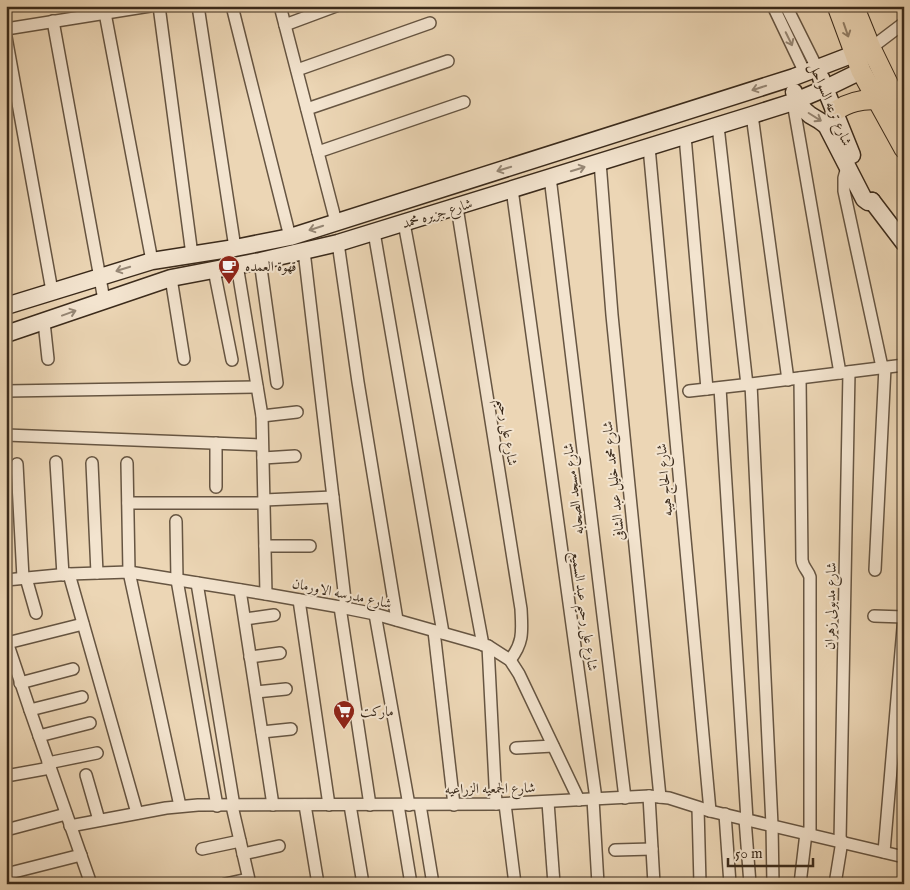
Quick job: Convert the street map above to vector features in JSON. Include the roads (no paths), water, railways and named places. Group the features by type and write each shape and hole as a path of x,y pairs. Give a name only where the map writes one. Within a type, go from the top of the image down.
{"main road":[{"path":"838,6 862,58 891,93 904,116"},
{"path":"854,6 862,58 891,93 904,149"},
{"name":"شارع جزيره محمد","path":"6,306 152,260 235,248 290,237 805,73 862,58"},
{"name":"شارع جزيره محمد","path":"6,334 171,278 260,261 338,243 718,126 795,101 826,88 862,58"},
{"name":"شارع ترعه السواحل","path":"805,73 826,88 857,164 873,192 875,197 872,201 864,200 827,127 823,122 806,112 795,101 794,91 805,73"},
{"path":"835,111 842,106 859,100 891,93"},
{"path":"529,161 543,179"},
{"name":"شارع ترعه السواحل","path":"872,201 904,243"}],"street":[{"path":"72,6 77,18"},
{"path":"6,29 127,8 150,6"},
{"path":"159,6 192,255"},
{"path":"198,6 235,248"},
{"path":"232,6 290,237"},
{"path":"280,6 336,222"},
{"path":"285,24 336,6"},
{"name":"شارع ترعه السواحل","path":"773,6 805,73"},
{"name":"شارع ترعه السواحل","path":"786,6 805,73"},
{"path":"105,13 152,260"},
{"path":"53,21 104,300"},
{"path":"297,70 430,23"},
{"path":"862,58 904,23"},
{"path":"6,37 52,291"},
{"path":"307,110 448,61"},
{"name":"شارع مدبولى زهران","path":"795,101 844,372 841,841 835,884"},
{"path":"318,152 464,102"},
{"path":"752,115 788,380"},
{"path":"718,126 749,385 772,825 773,884"},
{"path":"685,136 707,389"},
{"name":"شارع الحاج هيبه","path":"649,147 710,811"},
{"name":"شارع محمد خليل عبد الشافى","path":"600,162 654,797 652,849 654,884"},
{"path":"847,167 844,178 844,191 883,367 875,570"},
{"name":"شارع مسجد الصحابه","path":"543,179 625,798"},
{"name":"شارع على رحيم عبد السميع","path":"512,189 594,799 598,884"},
{"name":"شارع على رحيم","path":"456,207 521,609 521,640 517,651 510,660"},
{"path":"404,223 486,646 500,804 515,884"},
{"path":"374,232 438,632 454,805"},
{"path":"338,243 358,382 397,620"},
{"path":"304,251 333,497 343,607 370,805"},
{"path":"260,261 277,383"},
{"path":"237,265 262,416 266,594"},
{"path":"214,270 232,360"},
{"path":"171,278 184,359"},
{"path":"44,322 48,359"},
{"path":"689,391 904,365"},
{"path":"800,378 802,560 810,577 808,834 800,884"},
{"path":"6,391 257,387"},
{"path":"720,388 750,884"},
{"path":"262,416 297,412"},
{"path":"6,436 262,445"},
{"path":"216,443 216,486"},
{"path":"263,458 295,456"},
{"path":"56,462 66,574 83,624 137,813"},
{"path":"92,463 97,573"},
{"path":"127,463 129,572 180,806"},
{"path":"17,464 24,578 36,613"},
{"path":"128,503 264,502 333,497"},
{"path":"176,521 177,580 217,806"},
{"path":"265,546 310,546"},
{"name":"شارع مدرسه الاورمان","path":"6,580 66,574 129,572 343,607 375,614 486,646 510,660 519,674 579,800"},
{"path":"197,583 233,806 249,881 225,884"},
{"path":"240,590 273,805"},
{"path":"299,600 330,805"},
{"path":"375,614 409,805 433,884"},
{"path":"245,619 274,615"},
{"path":"874,616 904,616 900,701 884,852"},
{"path":"83,624 7,641 14,676 30,710 91,884"},
{"path":"250,657 280,653"},
{"path":"14,676 73,669"},
{"path":"256,692 286,689"},
{"path":"30,710 82,697"},
{"path":"39,736 90,723"},
{"path":"262,732 292,729"},
{"path":"516,748 554,746"},
{"path":"6,776 97,753"},
{"path":"86,775 98,820"},
{"name":"شارع الجمعيه الزراعيه","path":"6,830 68,820 98,820 180,806 198,805 454,805 654,797 677,800 698,808 904,857"},
{"path":"548,802 554,884"},
{"path":"305,805 318,884"},
{"path":"350,805 364,884"},
{"path":"409,805 412,884"},
{"path":"698,808 700,884"},
{"path":"725,814 730,884"},
{"path":"202,849 240,841"},
{"path":"243,854 279,846"},
{"path":"615,850 652,849"},
{"path":"6,874 81,855"}],"place":[{"name":"قهوة العمده","path":"229,285"},
{"name":"ماركت","path":"344,730"}]}
